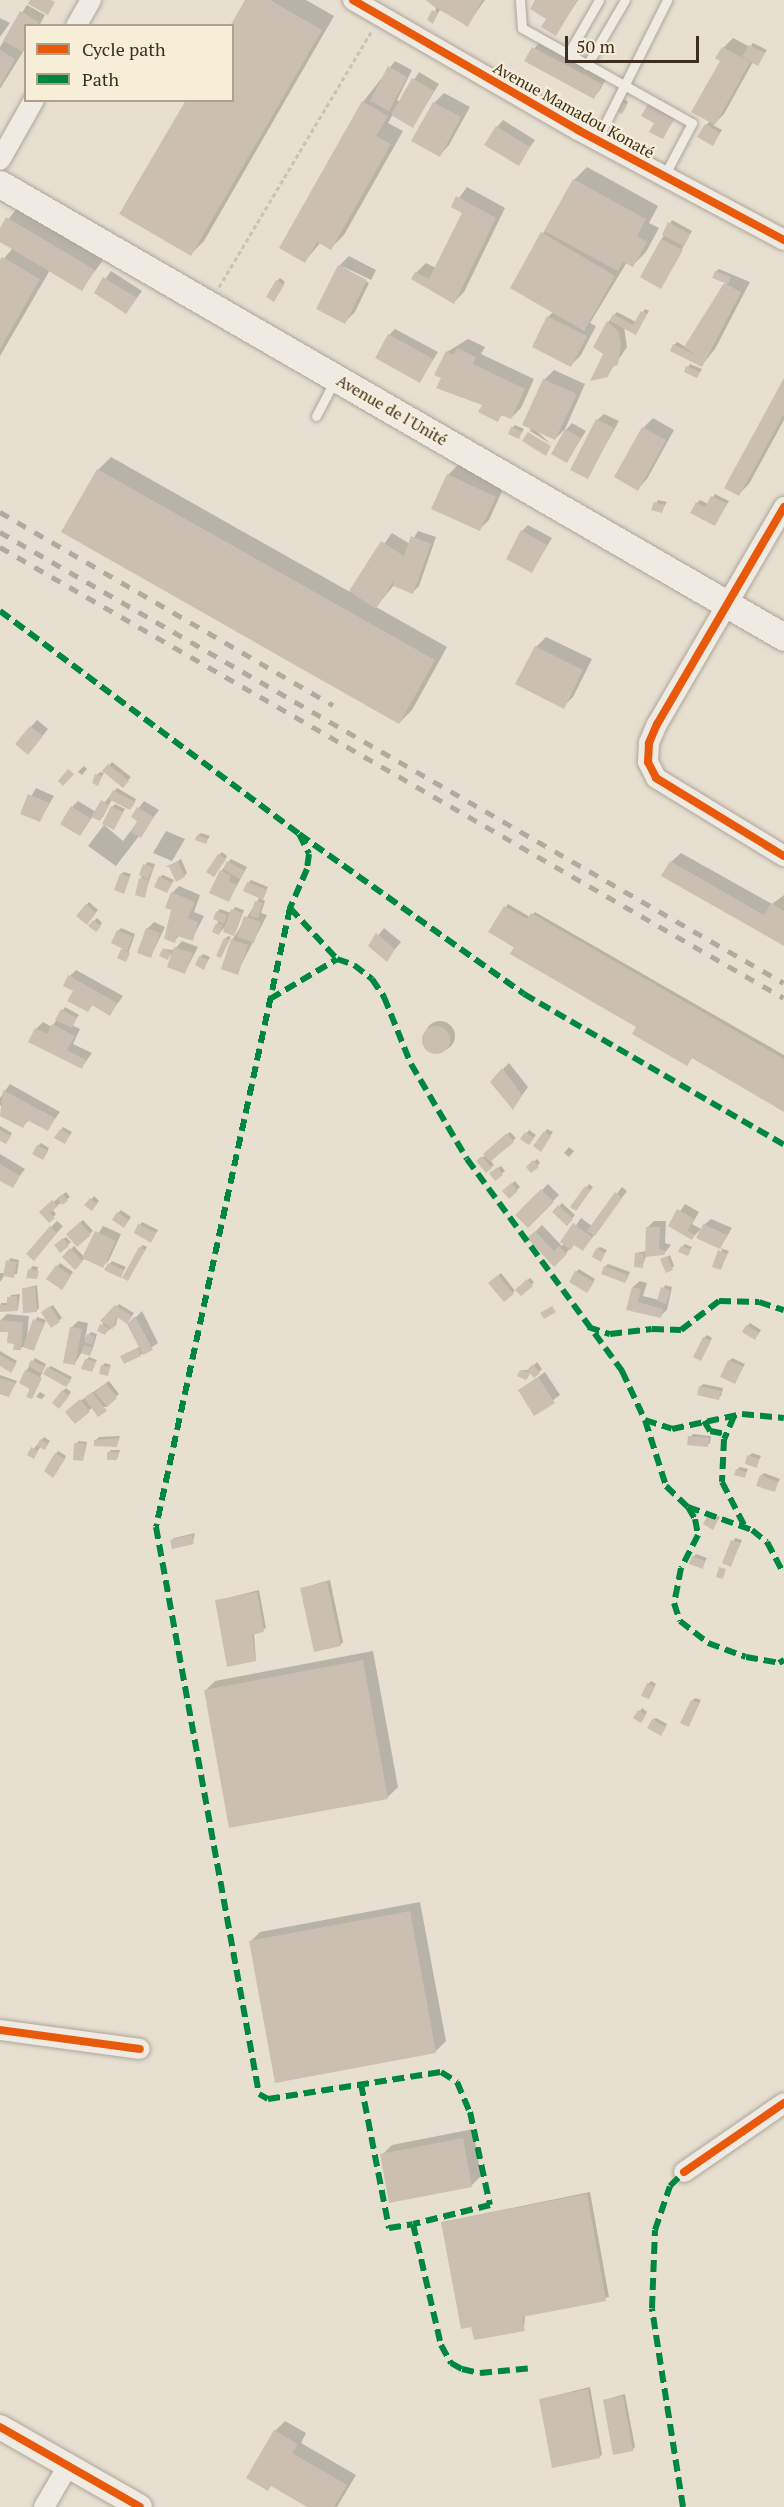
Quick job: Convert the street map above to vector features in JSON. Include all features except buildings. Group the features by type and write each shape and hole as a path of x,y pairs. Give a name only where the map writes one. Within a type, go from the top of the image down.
{"main road":[{"name":"Avenue de l'Unité","path":"0,184 727,601 784,637"}],"street":[{"path":"77,24 91,0"},
{"name":"Avenue Mamadou Konaté","path":"353,0 597,140 784,240"},
{"path":"0,160 33,102"},
{"path":"784,507 657,724 649,743 648,762 656,778 784,855"},
{"path":"0,2030 140,2049"},
{"path":"684,2172 784,2103"},
{"path":"0,2427 140,2507"},
{"path":"44,2507 68,2466"}],"lane":[{"path":"520,0 522,28 692,123 664,176"},
{"path":"568,54 598,0"},
{"path":"587,65 625,0"},
{"path":"597,140 667,0"},
{"path":"316,416 336,378"}],"path":[{"path":"208,305 381,16"}],"railway":[{"path":"0,512 333,705"},
{"path":"0,532 784,983"},
{"path":"0,547 784,998"}],"marked path":[{"path":"0,611 299,834 524,994 784,1145"},
{"path":"299,834 309,854 307,869 290,908 156,1527 259,2094 268,2099 441,2072 457,2082 470,2112 490,2205 413,2224 441,2345 451,2363 462,2369 480,2373 533,2368"},
{"path":"290,908 337,959 354,965 372,979 384,997 411,1064 467,1159 622,1371 645,1420 666,1486 688,1507 752,1530 767,1542 784,1574"},
{"path":"270,999 337,959"},
{"path":"588,1327 610,1334 652,1329 681,1330 719,1301 759,1302 784,1310"},
{"path":"645,1420 672,1429 742,1414 784,1418"},
{"path":"734,1416 724,1439 722,1482 745,1527"},
{"path":"704,1421 710,1431 726,1434"},
{"path":"688,1507 695,1519 698,1535 681,1568 674,1603 680,1621 708,1643 746,1657 779,1663 784,1660"},
{"path":"361,2084 389,2228 413,2224"},
{"path":"683,2507 652,2308 655,2230 670,2186 684,2172"}],"cycle path":[{"path":"353,0 578,130 784,240"},
{"path":"784,507 657,724 649,743 648,762 656,778 784,856"},
{"path":"0,2030 140,2049"},
{"path":"684,2172 784,2103"},
{"path":"0,2427 140,2507"}]}
